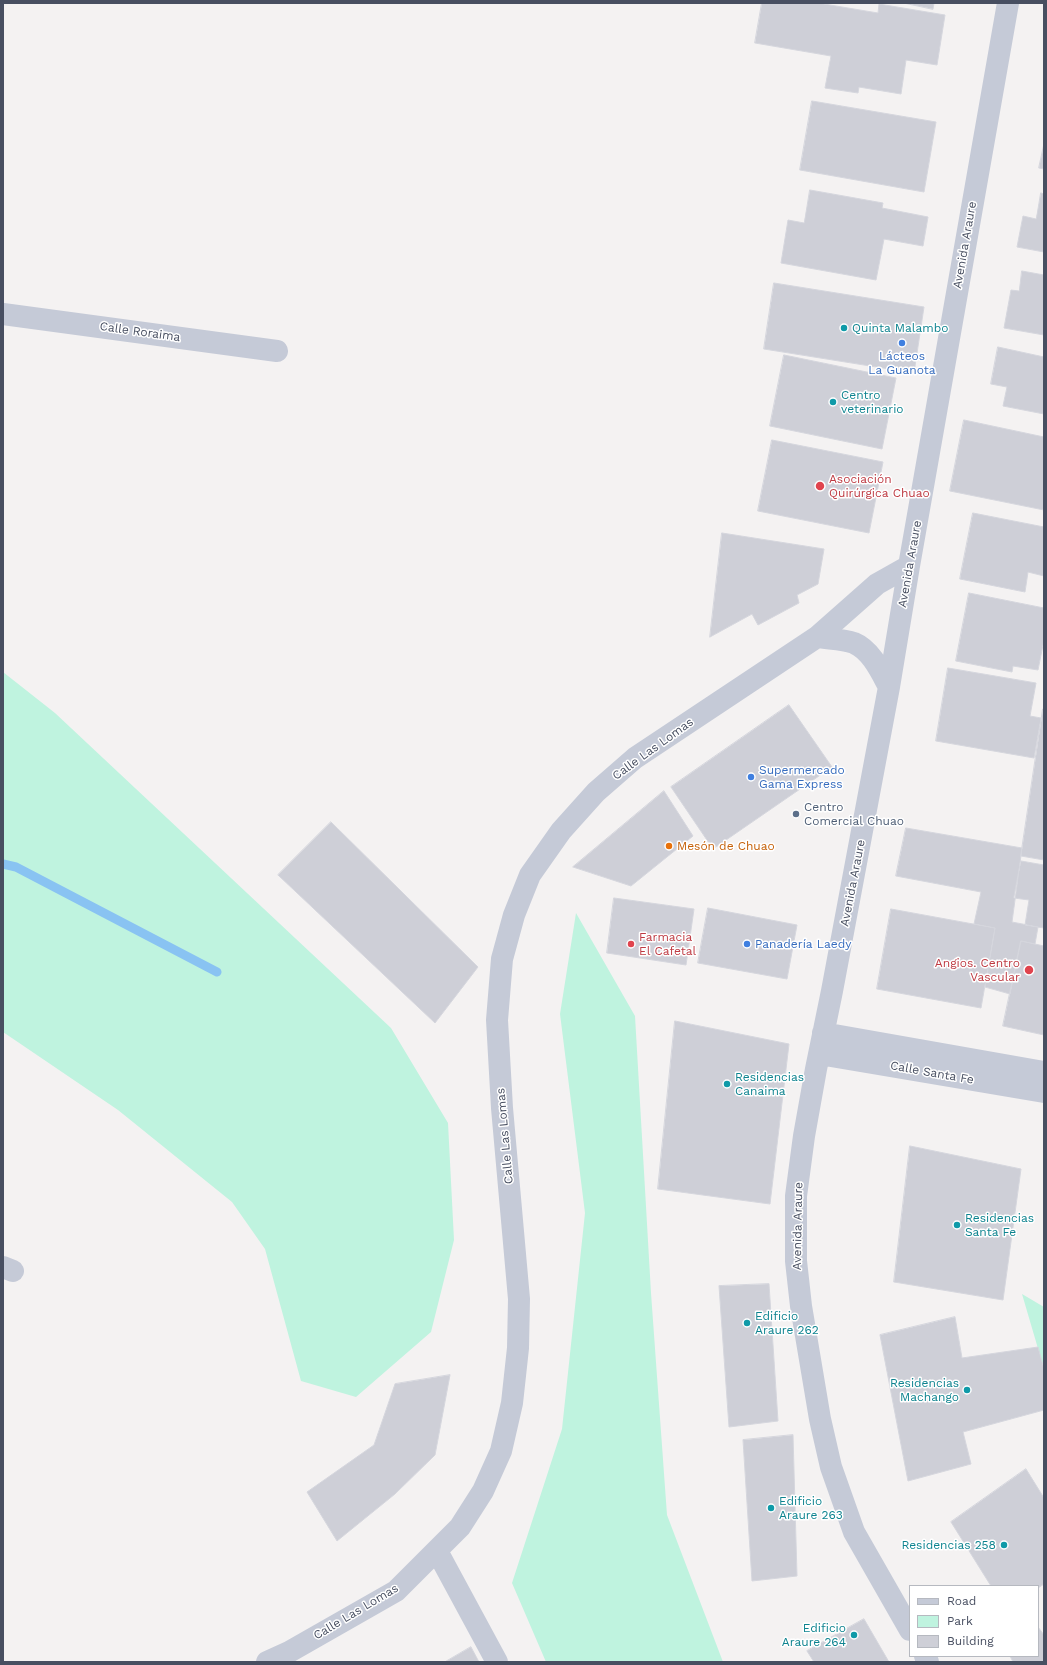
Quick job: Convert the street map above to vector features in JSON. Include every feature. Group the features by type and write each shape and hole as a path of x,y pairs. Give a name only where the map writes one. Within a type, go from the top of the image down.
{"street":[{"name":"Avenida Araure","path":"909,1628 854,1532 831,1467 820,1419 805,1339 796,1261 796,1196 804,1136 889,687 1008,3"},
{"name":"Calle Roraima","path":"3,314 278,351"},
{"name":"Calle Las Lomas","path":"267,1662 289,1652 396,1591 460,1528 483,1492 501,1451 512,1403 518,1348 519,1299 502,1108 497,1020 502,959 514,916 530,875 561,832 596,792 635,758 817,637 877,584 909,566"},
{"path":"817,637 854,643 864,650 879,668 889,687"},
{"name":"Calle Santa Fe","path":"823,1033 1044,1072"},
{"name":"Calle Santa Fe","path":"819,1054 1044,1092"},
{"path":"437,1552 496,1662"}],"green space":[{"path":"3,672 55,713 391,1028 448,1123 454,1240 431,1332 356,1397 301,1381 265,1249 232,1202 118,1110 3,1032"},
{"path":"576,913 635,1016 651,1293 667,1515 723,1662 546,1662 512,1583 562,1429 585,1213 560,1014"},
{"path":"1022,1294 1044,1307 1044,1369"}],"building":[{"path":"762,3 818,3 878,13 879,4 945,15 937,65 906,60 901,94 859,87 858,93 825,88 831,56 755,43"},
{"path":"904,3 934,3 933,9"},
{"path":"812,101 936,122 924,192 800,170"},
{"path":"1044,144 1044,169 1039,168"},
{"path":"810,190 883,203 882,208 928,217 923,246 884,239 876,280 781,263 788,220 804,223"},
{"path":"1041,193 1044,194 1044,252 1017,247 1023,216 1036,219"},
{"path":"1022,271 1044,275 1044,335 1004,328 1011,290 1019,291"},
{"name":"Quinta Malambo","path":"774,283 924,307 914,373 764,349"},
{"path":"998,347 1044,357 1044,414 1003,406 1007,387 991,384"},
{"name":"Centro veterinario","path":"784,355 896,378 882,449 770,426"},
{"path":"964,420 1044,437 1044,510 950,491"},
{"name":"Asociación Quirúrgica Chuao","path":"772,440 883,462 869,533 758,511"},
{"path":"973,513 1044,527 1044,576 1028,572 1025,592 960,579"},
{"path":"722,533 824,549 818,584 797,595 799,603 758,625 752,614 710,637"},
{"path":"969,593 1044,608 1044,640 1038,670 1013,666 1012,672 956,661"},
{"path":"948,668 1036,683 1030,716 1041,718 1034,758 936,741"},
{"name":"Supermercado Gama Express","path":"789,705 832,767 713,849 671,787"},
{"path":"1044,709 1044,860 1021,856"},
{"path":"664,791 693,836 631,886 573,867"},
{"path":"331,822 478,967 435,1023 278,875"},
{"path":"906,828 1022,848 1012,922 1038,927 1035,944 1021,941 1010,994 985,987 995,928 974,924 981,892 896,876"},
{"path":"1021,861 1044,865 1044,928 1025,925 1029,900 1014,898"},
{"path":"614,898 694,909 686,965 607,953"},
{"name":"Panadería Laedy","path":"708,908 797,925 787,979 698,963"},
{"path":"891,909 995,928 981,1008 877,989"},
{"name":"Angios. Centro Vascular","path":"1021,941 1044,946 1044,1035 1003,1026"},
{"name":"Residencias Canaima","path":"675,1021 789,1044 770,1204 658,1189"},
{"name":"Residencias Santa Fe","path":"910,1146 1021,1169 1003,1300 894,1282"},
{"name":"Edificio Araure 262","path":"769,1284 778,1421 729,1427 719,1286"},
{"name":"Residencias Machango","path":"955,1317 962,1358 1038,1347 1044,1369 1044,1410 963,1432 971,1464 908,1481 880,1335"},
{"path":"450,1375 435,1455 395,1494 337,1541 307,1492 374,1445 395,1384"},
{"name":"Edificio Araure 263","path":"793,1435 797,1576 752,1581 743,1440"},
{"name":"Residencias 258","path":"1026,1469 1044,1498 1044,1584 1039,1587 1039,1585 990,1585 951,1522"},
{"name":"Edificio Araure 264","path":"864,1619 889,1662 814,1662 807,1651"},
{"path":"1039,1628 1044,1635 1044,1662 1013,1662 1010,1657 1039,1657"},
{"path":"471,1647 479,1662 445,1662"}],"waterway":[{"path":"3,864 16,867 217,972"}],"place":[{"name":"Quinta Malambo","path":"844,328"},
{"name":"Lácteos La Guanota","path":"902,343"},
{"name":"Centro veterinario","path":"833,402"},
{"name":"Asociación Quirúrgica Chuao","path":"820,486"},
{"name":"Supermercado Gama Express","path":"751,777"},
{"name":"Centro Comercial Chuao","path":"796,814"},
{"name":"Mesón de Chuao","path":"669,846"},
{"name":"Farmacia El Cafetal","path":"631,944"},
{"name":"Panadería Laedy","path":"747,944"},
{"name":"Angios. Centro Vascular","path":"1029,970"},
{"name":"Residencias Canaima","path":"727,1084"},
{"name":"Residencias Santa Fe","path":"957,1225"},
{"name":"Edificio Araure 262","path":"747,1323"},
{"name":"Residencias Machango","path":"967,1390"},
{"name":"Edificio Araure 263","path":"771,1508"},
{"name":"Residencias 258","path":"1004,1545"},
{"name":"Edificio Araure 264","path":"854,1635"}]}
